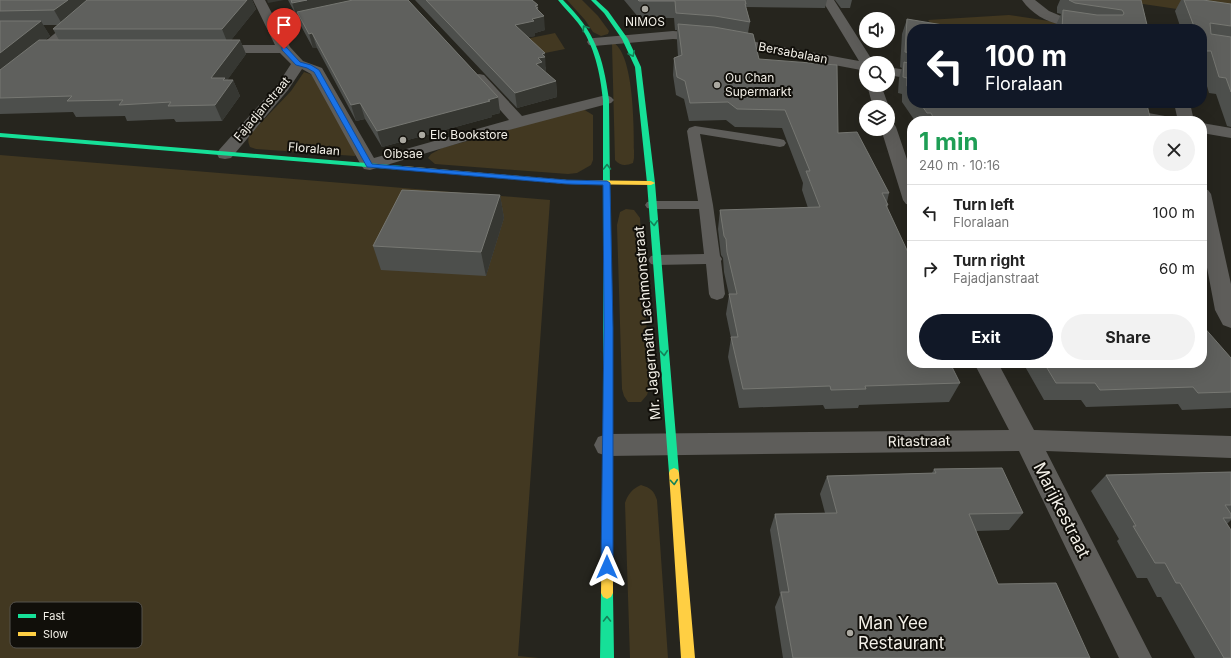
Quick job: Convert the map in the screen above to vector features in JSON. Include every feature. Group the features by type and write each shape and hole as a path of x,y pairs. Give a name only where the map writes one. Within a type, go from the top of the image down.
{"main road":[{"path":"560,0 575,13 594,42 603,68 606,100 608,328 607,658"},
{"name":"Mr. Jagernath Lachmonstraat","path":"593,0 606,12 625,39 638,67 652,205 688,658"},
{"name":"Floralaan","path":"0,135 567,182 650,183"}],"street":[{"path":"0,85 103,0"},
{"name":"Fajadjanstraat","path":"259,0 284,49 298,64 309,66 317,71 370,166"},
{"path":"828,0 862,56"},
{"path":"1028,0 1032,6 1054,18 1077,24"},
{"path":"274,28 342,13"},
{"path":"45,30 68,30"},
{"name":"Bersabalaan","path":"594,42 673,35 713,38 859,66"},
{"path":"44,50 67,49"},
{"path":"199,49 284,49"},
{"name":"Fajadjanstraat","path":"225,154 282,86 298,64"},
{"path":"471,70 519,122"},
{"path":"895,72 907,74"},
{"path":"370,166 406,153 606,100"},
{"path":"1094,108 1138,116"},
{"path":"1207,129 1231,133"},
{"path":"891,136 907,185"},
{"path":"1207,209 1223,256 1226,310 1231,320"},
{"name":"Marijkestraat","path":"989,368 1027,440 1136,658"},
{"name":"Ritastraat","path":"607,445 1027,440 1231,447"}],"lane":[{"path":"717,294 714,259 693,131 698,130 780,143"},
{"path":"652,205 706,205"},
{"path":"656,260 714,259"}],"shaded area":[{"path":"567,0 582,0 598,16 609,31 608,34 601,36 593,32 585,20"},
{"path":"1116,0 1231,0 1231,17"},
{"path":"1009,15 1056,22 1056,24 932,24 928,20"},
{"path":"555,33 565,49 525,57 511,42"},
{"path":"614,43 621,51 630,79 634,132 634,158 633,163 628,165 621,164 615,160 612,44"},
{"path":"304,72 313,75 358,152 355,156 256,149 250,147 248,140 251,134 291,91"},
{"path":"583,109 593,115 593,160 591,165 577,173 568,174 435,164 428,158 431,154 442,148"},
{"path":"0,155 550,200 518,656 539,658 0,658"},
{"path":"626,209 634,210 640,218 650,385 647,395 641,402 628,402 622,389 617,225 620,212"},
{"path":"641,485 652,490 657,500 668,658 630,658 625,503 631,492"}],"building":[{"path":"0,0 68,0 54,10 0,11"},
{"path":"87,0 247,0 222,29 53,29"},
{"path":"291,0 307,0 292,3"},
{"path":"353,0 408,0 498,97 488,100 490,101 377,131 360,103 351,105 312,33 309,34 297,12"},
{"path":"426,0 532,0 538,5 535,6 538,8 536,8 544,16 532,19 534,21 515,25 545,53 542,54 545,57 538,58 542,62 536,64 556,81 515,93"},
{"path":"638,0 745,0 750,22 715,16 676,13 675,1"},
{"path":"1069,0 1141,0 1147,24 1062,24 1063,10 1097,15 1123,15 1124,13 1122,10 1075,3"},
{"path":"1184,0 1203,0 1231,4 1231,26 1210,23 1211,34 1231,37 1231,92 1226,78 1219,77 1211,51 1207,51 1207,24 1193,24"},
{"path":"907,19 937,24 907,24 907,52 905,52"},
{"path":"0,21 41,21 0,53"},
{"path":"678,24 714,27 753,34 759,59 837,65 838,133 857,132 889,193 882,193 907,250 907,368 952,368 960,383 865,386 866,389 831,390 830,386 743,389 731,337 738,337 729,294 737,294 727,252 720,210 820,207 806,171 810,171 785,110 737,109 728,102 690,103 685,81 677,77 674,58 682,55"},
{"path":"39,40 240,40 211,78 225,78 223,80 233,80 215,105 168,106 171,102 119,105 123,100 67,101 72,96 0,98 0,70"},
{"path":"904,62 907,63 907,78 903,77"},
{"path":"924,108 1148,108 1150,116 932,116 931,113 927,113"},
{"path":"402,190 500,195 481,252 373,246"},
{"path":"1207,331 1231,358 1231,392 1198,393 1193,387 1100,390 1095,383 1056,383 1047,368 1207,368"},
{"path":"1002,468 1023,513 969,514 998,584 1056,583 1090,658 793,658 781,592 789,592 775,514 837,513 827,476 936,473 934,469"},
{"path":"1231,472 1231,505 1225,505 1231,514 1231,518 1223,518 1231,530 1231,658 1224,658 1180,583 1176,583 1165,563 1155,563 1133,526 1136,526 1106,475"}],"traffic: fast":[{"path":"560,0 581,23 594,45 601,70 606,100 608,454"},
{"path":"593,0 606,12 625,39 638,67 651,183 674,473"},
{"path":"0,135 403,168"},
{"path":"607,593 607,658"}],"traffic: slow":[{"path":"403,168 567,182 651,183"},
{"path":"607,593 608,454"},
{"path":"674,473 688,658"}],"place":[{"name":"NIMOS","path":"645,9"},
{"name":"Ou Chan Supermarkt","path":"717,85"},
{"name":"Elc Bookstore","path":"422,135"},
{"name":"Oibsae","path":"403,140"},
{"name":"Man Yee Restaurant","path":"850,633"}],"route":[{"path":"284,49 298,64 309,66 317,71 370,166 567,182 607,183 607,567"}]}
